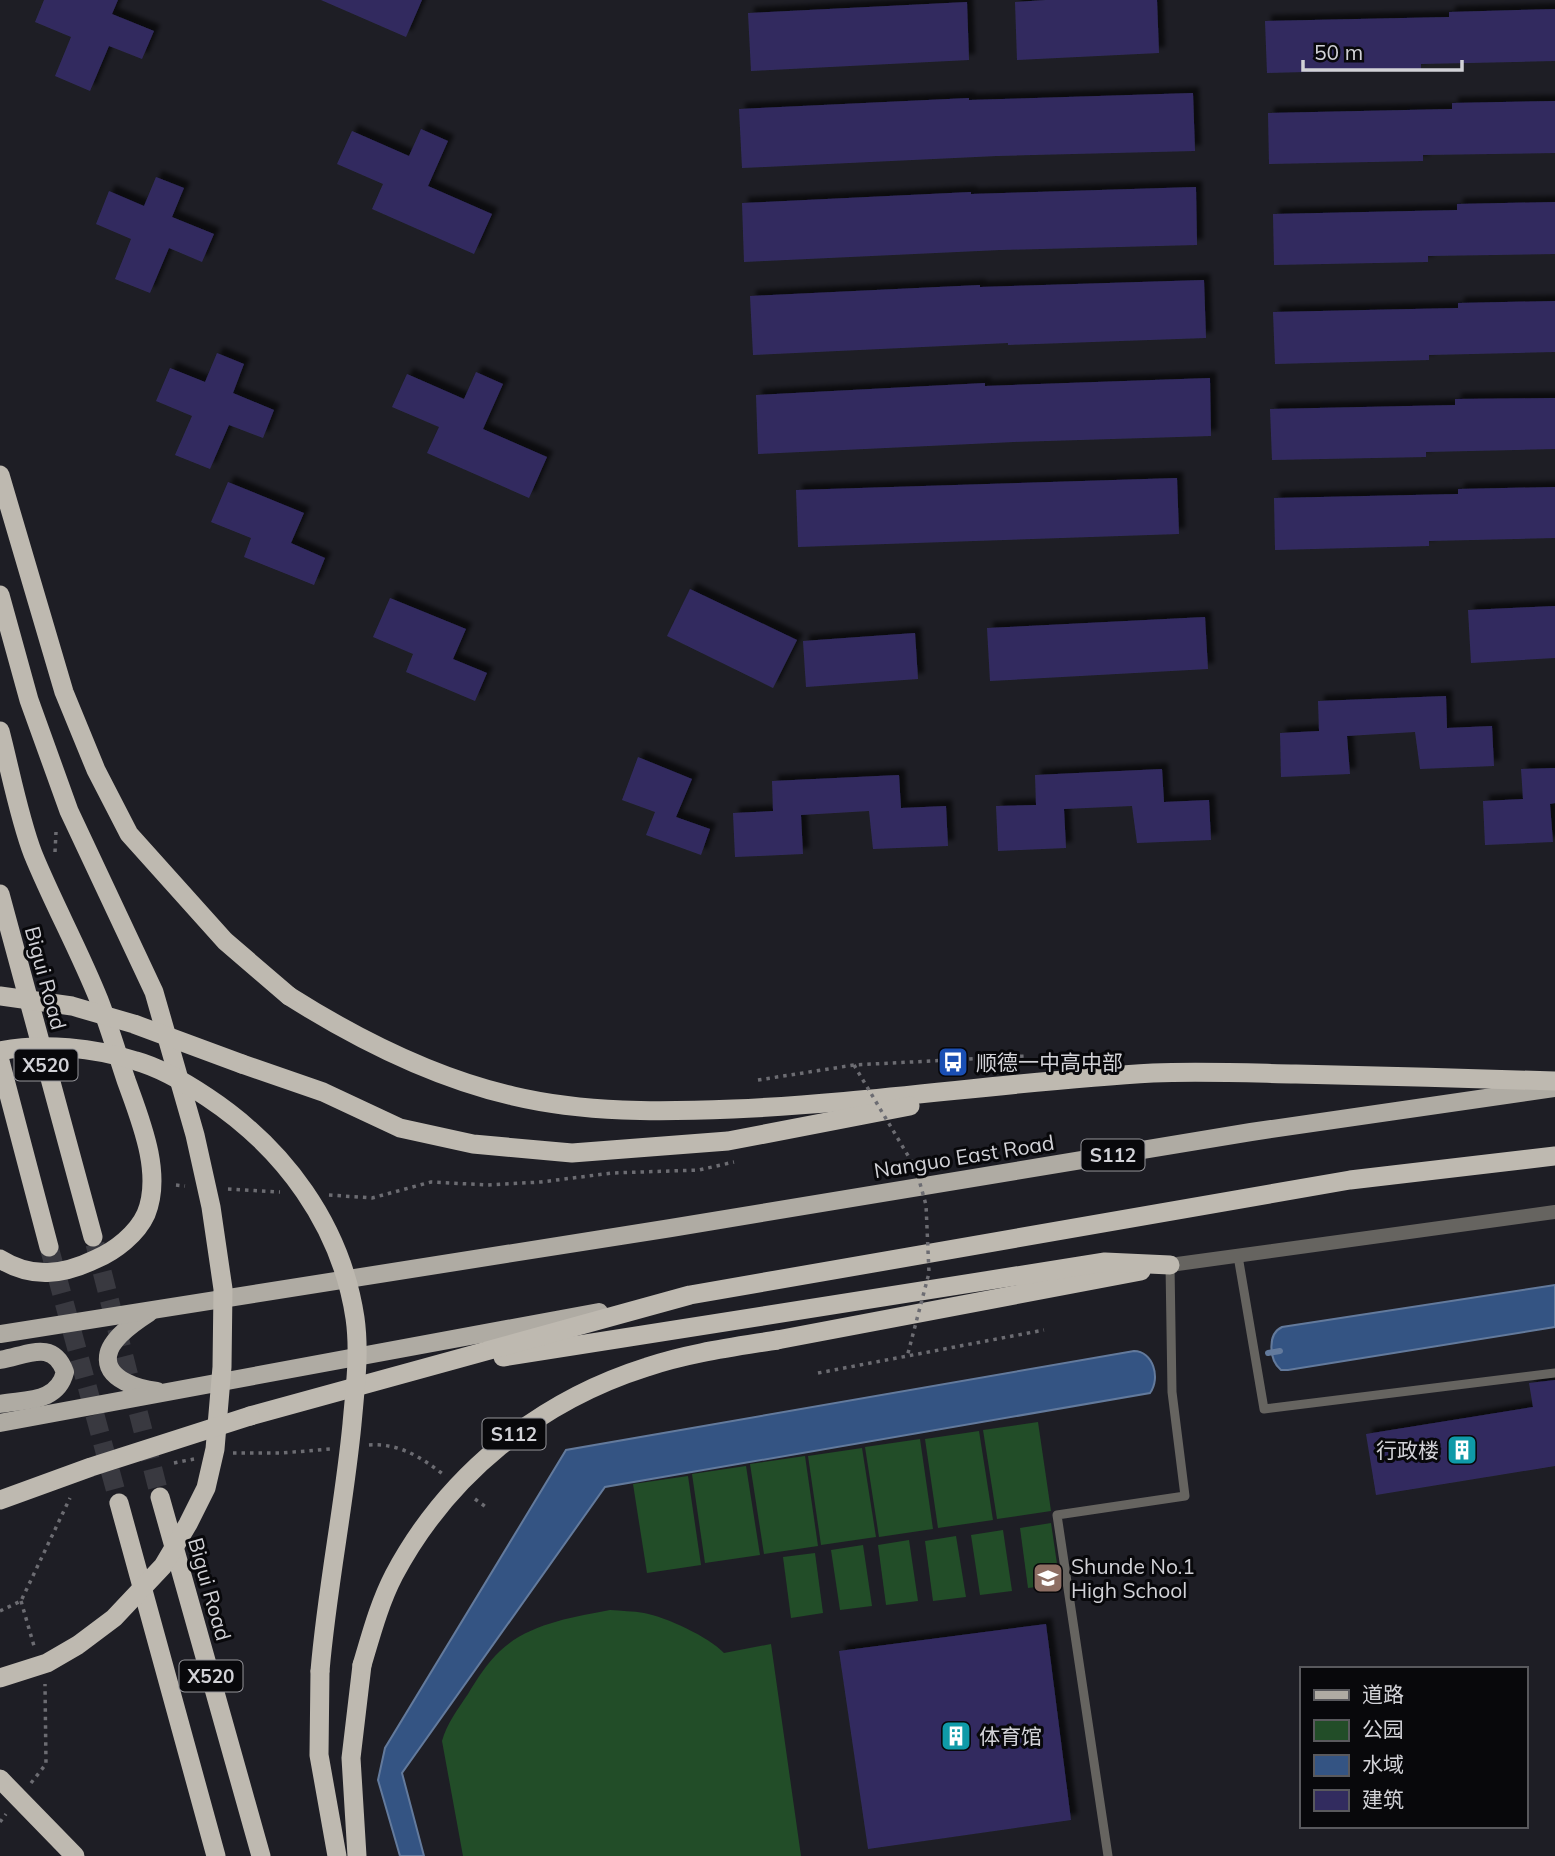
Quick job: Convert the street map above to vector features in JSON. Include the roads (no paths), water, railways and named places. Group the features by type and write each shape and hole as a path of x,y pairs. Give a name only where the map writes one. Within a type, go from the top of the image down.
{"highway":[{"path":"0,475 64,692 96,770 129,834 225,941 289,996 319,1015 440,1073 514,1096 605,1110 676,1111 803,1106 1156,1073 1555,1081"},
{"path":"0,595 29,700 69,811 154,992 195,1135 211,1207 223,1289 222,1367 215,1449 206,1488 188,1524 163,1566 114,1618 47,1662 0,1678"},
{"path":"0,731 32,852 99,1000 152,1164 146,1214 131,1235 108,1254 79,1268 44,1274 12,1267 0,1259"},
{"name":"Bigui Road","path":"0,894 93,1237"},
{"path":"0,996 72,1006 134,1024 323,1092 400,1128 473,1144 572,1153 728,1141 1039,1082"},
{"path":"0,1051 49,1048 91,1051 138,1061 188,1084 232,1113 270,1148 297,1178 316,1206 333,1241 348,1284 355,1320 357,1359 349,1455 324,1619 320,1671 319,1755 337,1856"},
{"name":"X520","path":"0,1061 49,1247"},
{"path":"0,1500 250,1416 690,1295 1350,1180 1555,1156"},
{"path":"409,1372 1105,1262 1170,1265"},
{"name":"S112","path":"357,1856 351,1758 362,1665 375,1621 393,1577 413,1543 443,1502 499,1445 579,1393 647,1366 1170,1265"},
{"name":"Bigui Road","path":"160,1497 261,1856"},
{"name":"X520","path":"119,1503 215,1856"},
{"path":"0,1779 75,1856"}],"main road":[{"name":"Nanguo East Road","path":"0,1334 671,1228 1251,1132 1555,1088"},
{"path":"0,1423 690,1295"},
{"path":"155,1310 136,1321 116,1342 108,1355 109,1364 121,1379 141,1389 168,1392"},
{"path":"0,1360 46,1351 57,1356 65,1372 62,1385 52,1395 0,1404"}],"street":[{"path":"1170,1265 1555,1212"}],"lane":[{"path":"1238,1256 1264,1409 1555,1373"},
{"path":"1108,1856 1058,1515 1185,1496 1172,1392 1170,1265"}],"water":[{"path":"1555,1285 1555,1327 1288,1370 1281,1370 1277,1366 1272,1354 1274,1335 1282,1327"},
{"path":"1134,1351 1146,1355 1153,1366 1155,1380 1150,1393 605,1487 402,1773 424,1856 400,1856 378,1780 385,1748 566,1450"}],"waterway":[{"path":"1268,1353 1280,1351"}],"tunnel":[{"path":"95,1244 160,1497"},
{"path":"49,1247 119,1503"}],"place":[{"name":"顺德一中高中部","path":"953,1062"},
{"name":"行政楼","path":"1462,1450"},
{"name":"Shunde No.1 High School","path":"1048,1578"},
{"name":"体育馆","path":"956,1736"}]}
